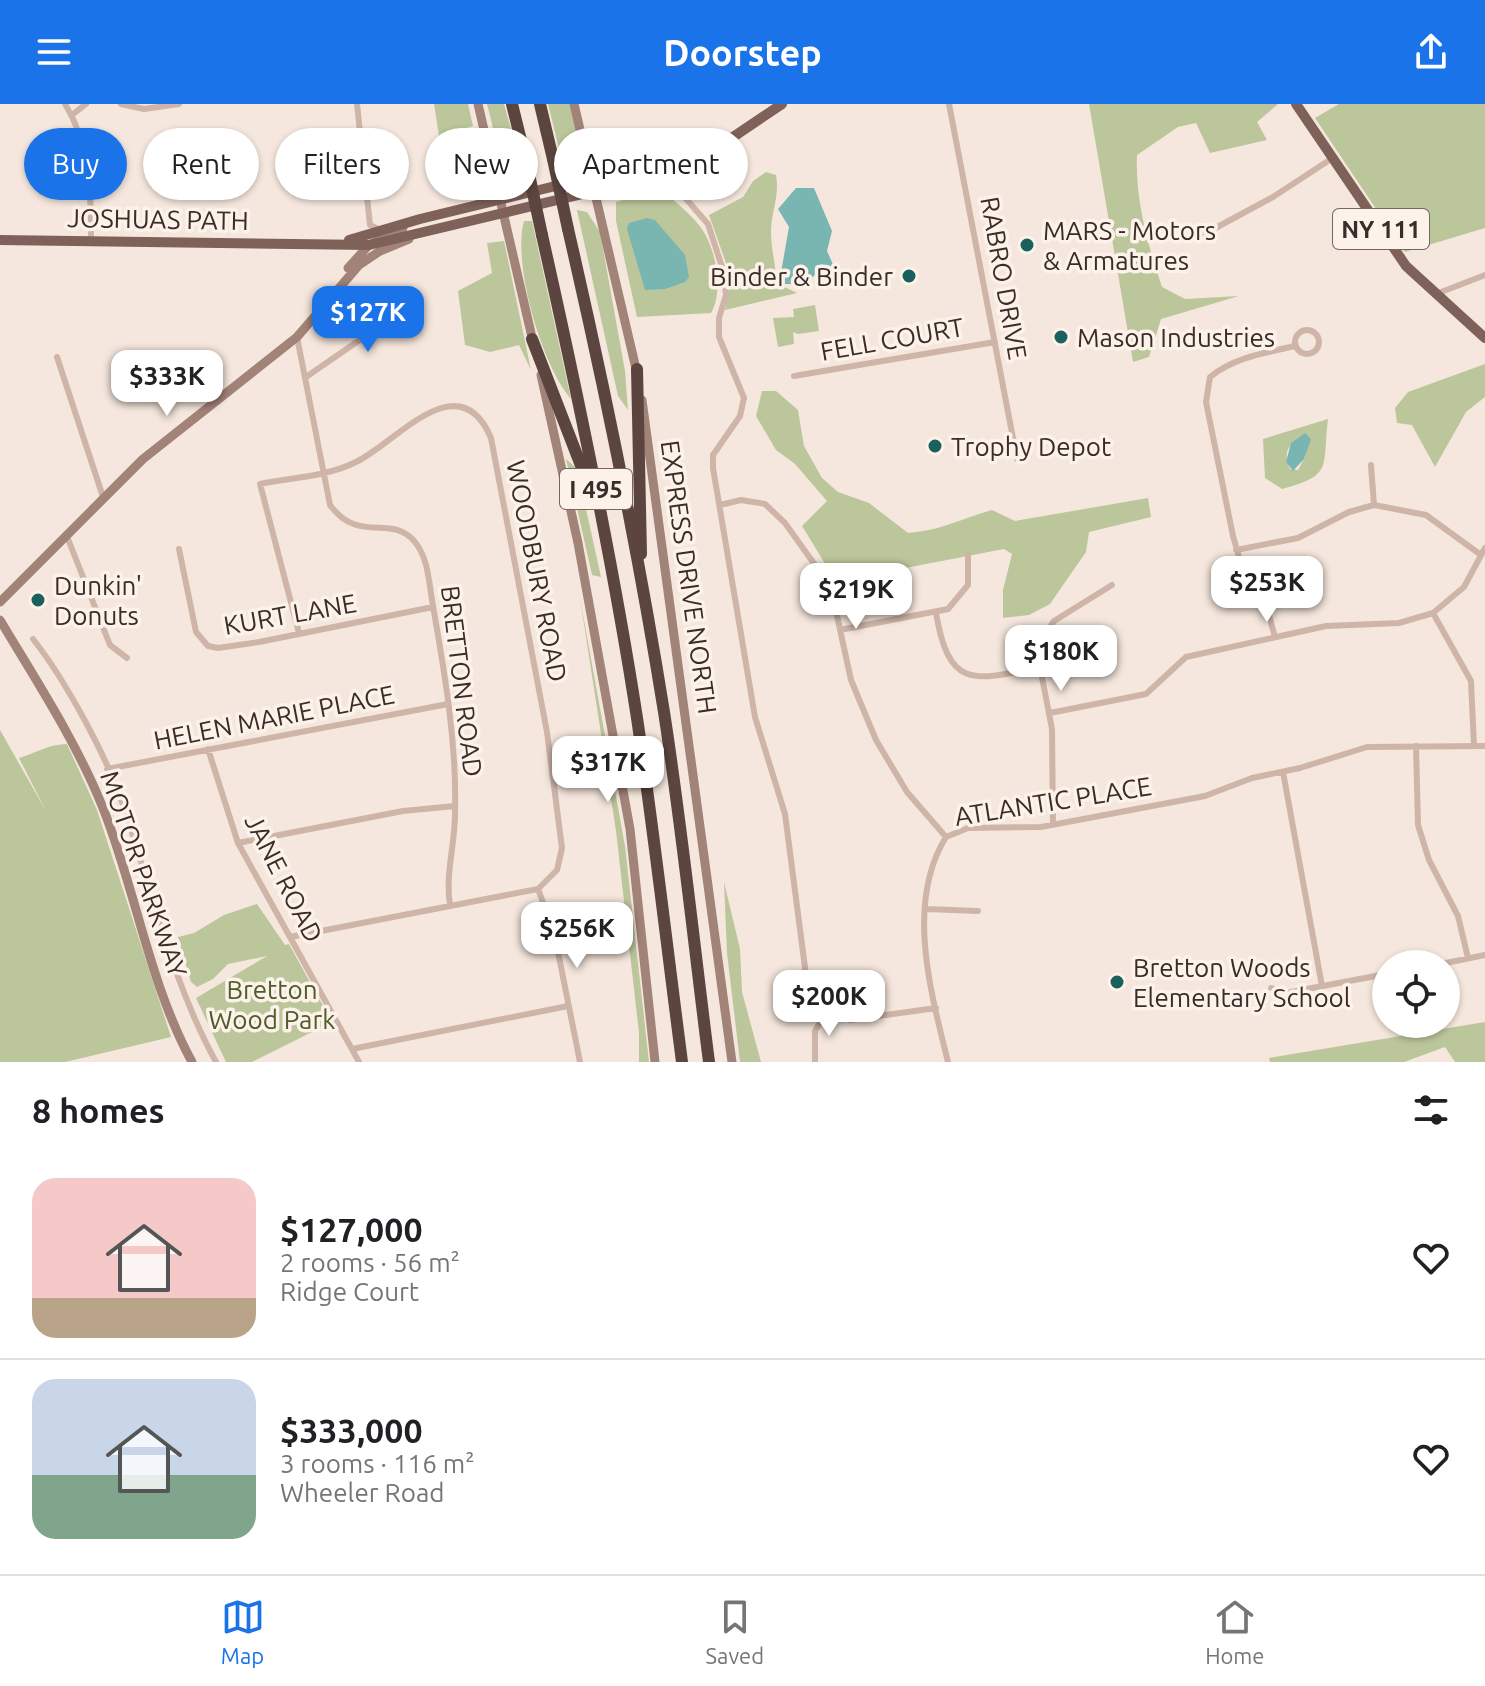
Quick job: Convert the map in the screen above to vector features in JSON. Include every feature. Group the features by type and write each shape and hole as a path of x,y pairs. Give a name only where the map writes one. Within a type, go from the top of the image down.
{"highway":[{"name":"I 495","path":"512,104 605,531 648,793 682,1062"},
{"name":"I 495","path":"540,104 604,383 640,573 675,789 709,1062"},
{"path":"532,339 605,531"},
{"path":"637,369 640,573"}],"main road":[{"path":"478,104 484,128"},
{"name":"EXPRESS DRIVE NORTH","path":"574,104 581,128"},
{"path":"745,128 782,104"},
{"name":"NY 111","path":"1296,104 1406,266 1485,338"},
{"name":"JOSHUAS PATH","path":"315,243 355,239 499,200"},
{"path":"503,200 578,543 630,829 655,1062"},
{"name":"JOSHUAS PATH","path":"0,240 369,245 567,200"},
{"name":"EXPRESS DRIVE NORTH","path":"599,200 637,369 653,463 732,1062"},
{"path":"0,602 143,459 297,337 369,245 394,231 460,209"},
{"path":"331,294 359,265 380,251 416,236"},
{"path":"342,244 351,251 354,261"},
{"name":"MOTOR PARKWAY","path":"0,620 60,718 103,808 160,989 192,1062"}],"street":[{"path":"65,104 83,138 91,180 91,240"},
{"path":"72,115 86,104"},
{"path":"121,104 144,109 179,104"},
{"path":"357,104 370,225 386,230"},
{"name":"RABRO DRIVE","path":"949,104 1017,459"},
{"path":"1197,238 1273,197 1331,159"},
{"path":"684,200 708,224 724,273 726,295 718,329 744,398 740,416 713,455 755,717 785,814 805,974 813,994 827,1011 850,1020 936,1008"},
{"path":"1435,294 1485,275"},
{"path":"306,377 393,317 401,302"},
{"name":"BRETTON ROAD","path":"297,337 330,505 338,516 360,528 396,529 416,542 422,553 448,704 455,806 447,880 450,905"},
{"name":"FELL COURT","path":"794,376 995,342"},
{"path":"1275,637 1266,605 1236,550 1206,402 1210,377 1231,362 1295,346"},
{"path":"57,357 103,497"},
{"name":"WOODBURY ROAD","path":"299,633 260,484 356,462 437,408 464,408 486,425 547,732 562,848 557,870 538,889"},
{"path":"1371,465 1374,505"},
{"path":"720,505 753,501 775,511 820,572 834,602 851,680 876,740 907,792 946,837"},
{"path":"1050,713 1146,694 1186,657 1342,624 1399,623 1433,613 1464,587 1483,552 1426,515 1409,509 1374,505 1349,512 1298,538 1236,550"},
{"path":"66,534 110,645 127,658"},
{"name":"KURT LANE","path":"179,549 196,632 208,646 218,648 433,607"},
{"path":"840,630 948,609 964,593 970,576 968,555"},
{"path":"1053,825 1050,713 1040,667 1040,642 1045,631 1112,585"},
{"path":"936,613 943,650 960,671 988,677 1040,667"},
{"path":"1433,613 1471,681 1474,746"},
{"path":"33,639 74,703 122,801 180,983 216,1062"},
{"name":"HELEN MARIE PLACE","path":"107,769 448,704"},
{"path":"1416,746 1418,825 1429,860 1458,916 1468,958"},
{"name":"ATLANTIC PLACE","path":"948,1062 924,949 932,866 946,837 968,828 1053,825 1205,796 1252,778 1283,772 1352,749 1485,746"},
{"name":"JANE ROAD","path":"208,749 238,843 359,1062"},
{"path":"1283,772 1322,986"},
{"path":"238,843 366,817 455,806"},
{"path":"290,937 538,889 554,932 580,1062"},
{"path":"927,909 978,911"},
{"path":"1460,960 1485,955"},
{"path":"1271,988 1286,993 1372,977"},
{"path":"352,1049 568,1006"},
{"path":"815,1062 815,1031 827,1011"}],"green space":[{"path":"434,104 468,104 473,126 438,128"},
{"path":"487,104 504,104 511,128 493,128"},
{"path":"548,104 570,104 576,128 554,128"},
{"path":"1089,104 1278,104 1257,122 1267,140 1210,153 1196,123 1178,127 1137,155 1140,205 1162,287 1185,299 1239,296 1161,319 1149,357 1133,362"},
{"path":"1339,104 1485,104 1485,228 1405,252 1315,118"},
{"path":"766,172 776,175 771,232 776,283 797,293 725,310 731,277 709,215 737,200 748,200 748,189"},
{"path":"674,200 698,224 707,238 717,271 717,294 711,313 637,317 616,221 616,202"},
{"path":"577,210 587,212 600,232 625,371 628,410 618,396"},
{"path":"524,221 532,221 571,399 550,363 532,314 522,262"},
{"path":"504,241 531,370 519,345 490,352 465,345 458,291 492,273 487,243"},
{"path":"815,305 819,331 793,332 794,344 778,347 773,318 794,317 793,309"},
{"path":"1485,364 1485,397 1466,412 1435,467 1412,425 1397,423 1395,408 1408,392"},
{"path":"762,391 776,391 798,410 804,446 822,478 838,492 869,503 908,533 942,527 992,510 1015,521 1148,498 1151,517 1089,532 1086,552 1050,604 1029,615 1003,618 1003,590 1012,554 1004,549 874,574 858,563 832,575 802,526 827,501 795,464 776,450 756,416"},
{"path":"1328,419 1322,467 1318,474 1299,484 1282,489 1265,478 1263,439","holes":["1295,442 1306,447 1298,470 1290,469 1287,458 1289,447"]},
{"path":"566,459 575,467 580,482 601,577 592,575"},
{"path":"580,598 625,846 649,1062 639,1062 639,1033 616,831"},
{"path":"0,730 46,811 19,758 48,747 67,744 97,810 171,1037 65,1062 0,1062"},
{"path":"724,882 740,949 742,992 761,1062 740,1062 727,953"},
{"name":"Bretton Wood Park","path":"257,904 285,945 289,944 332,1022 252,1062 226,1062 196,998 267,956 228,964 213,979 197,987 191,982 178,937 194,933 224,915"},
{"path":"1485,1022 1485,1062 1455,1062 1445,1047 1404,1062 1270,1062 1269,1058 1389,1038 1460,1038 1460,1026"}],"water":[{"path":"796,188 814,188 832,231 827,251 835,269 827,273 828,278 816,274 805,284 779,284 789,227 778,209"},
{"path":"647,218 655,220 685,255 689,277 685,282 665,289 645,290 627,229 629,223"},
{"path":"1305,433 1311,439 1304,459 1293,471 1286,462 1291,443"}],"place":[{"name":"MARS - Motors & Armatures","path":"1027,245"},
{"name":"Binder & Binder","path":"909,276"},
{"name":"Mason Industries","path":"1061,337"},
{"name":"Trophy Depot","path":"935,446"},
{"name":"Dunkin' Donuts","path":"38,600"},
{"name":"Bretton Woods Elementary School","path":"1117,982"}]}
